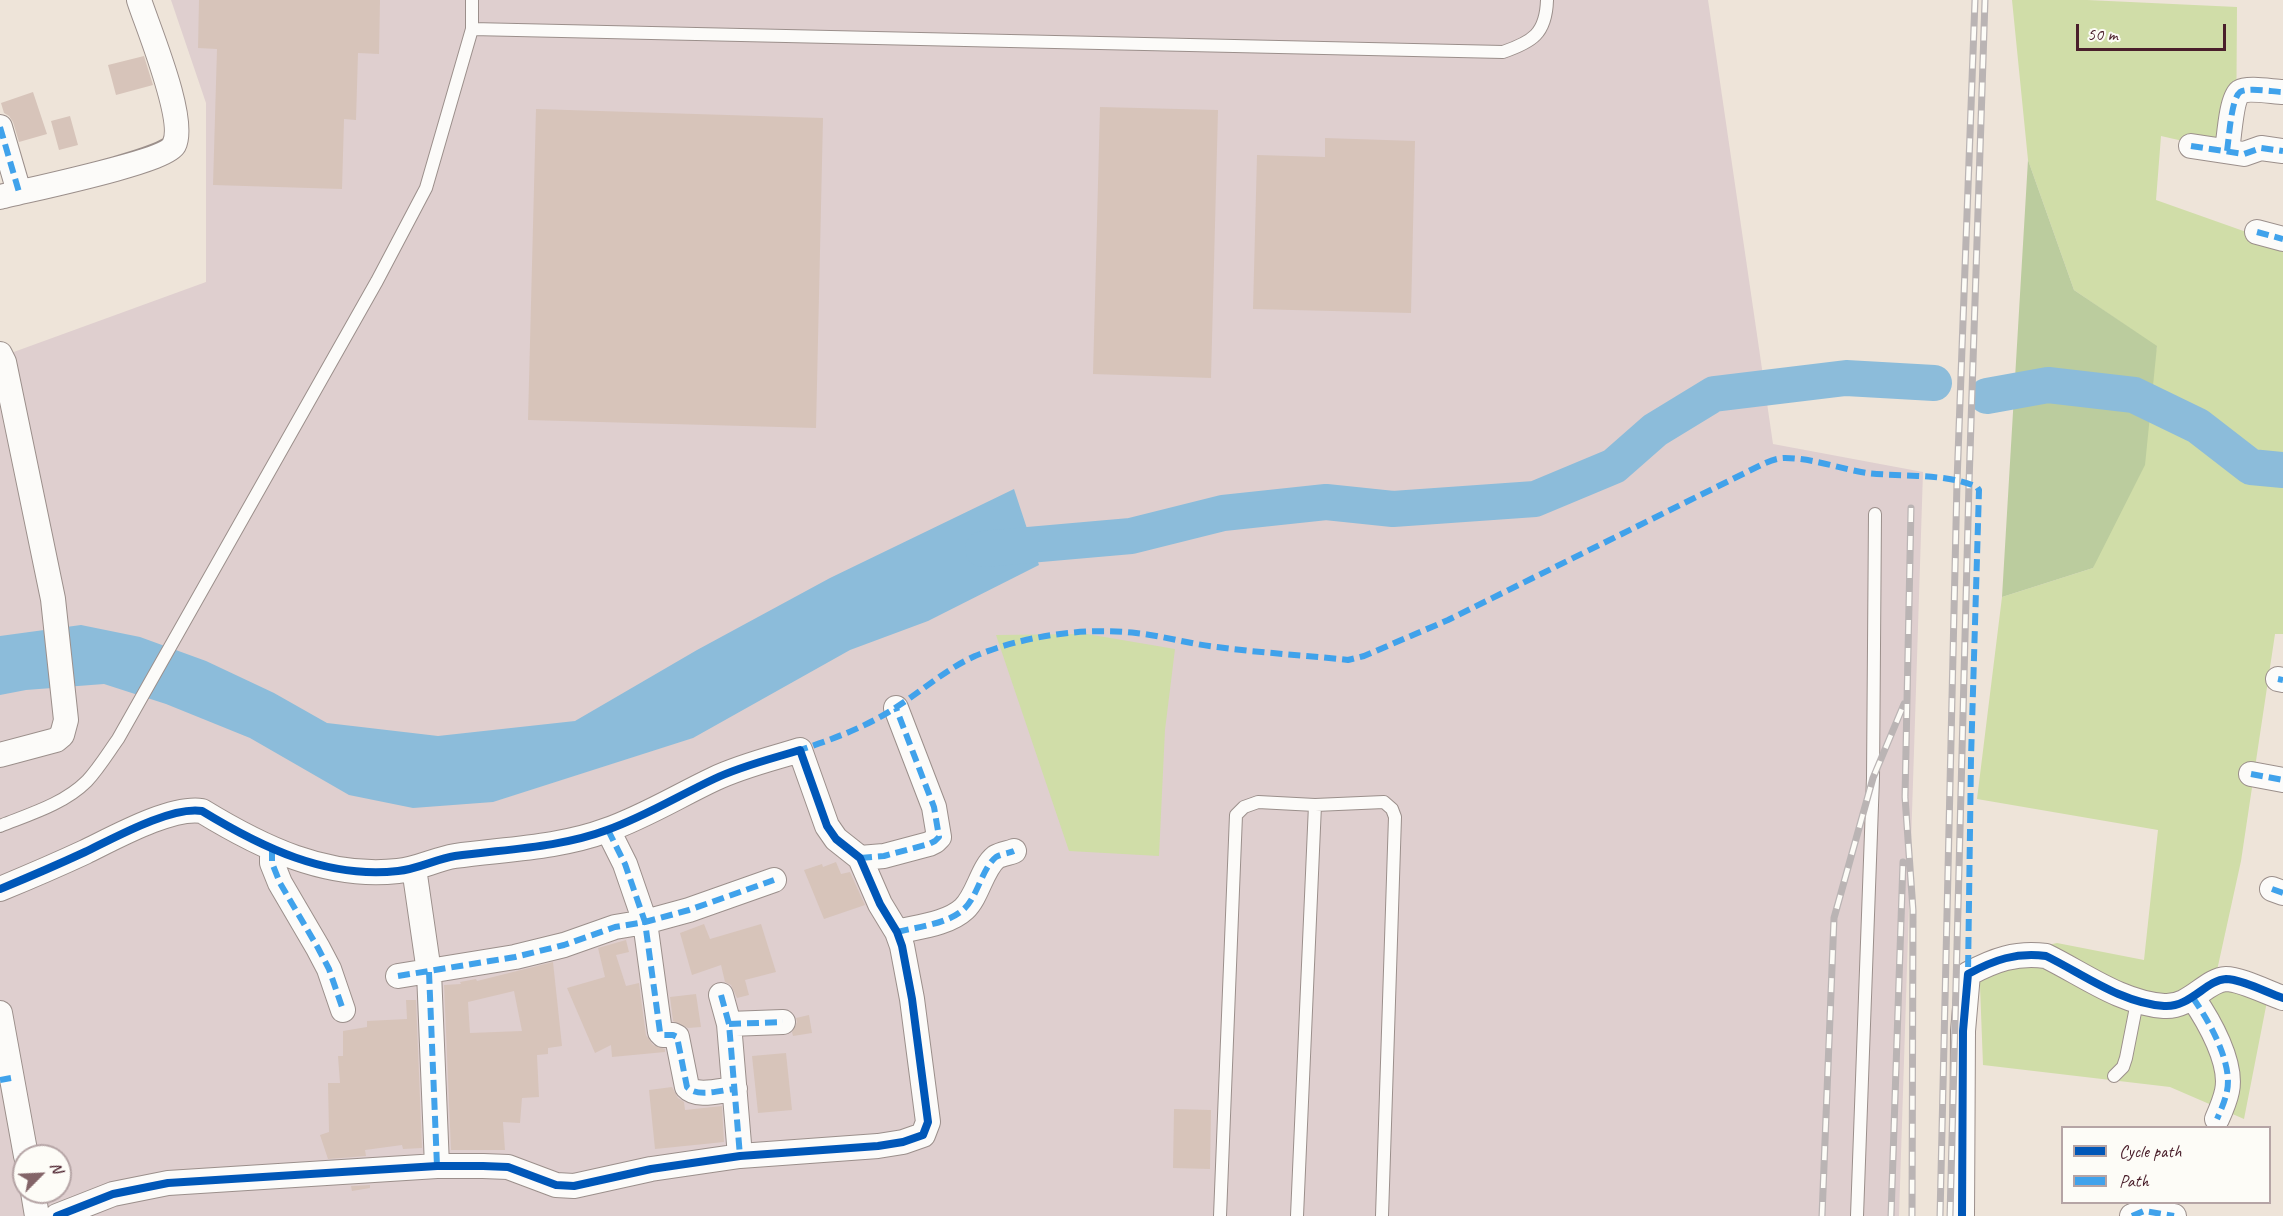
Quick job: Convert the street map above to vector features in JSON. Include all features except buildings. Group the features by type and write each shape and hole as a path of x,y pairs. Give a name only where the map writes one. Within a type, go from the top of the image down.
{"street":[{"path":"0,127 10,195 128,166 162,155 175,143 176,114 139,0"},
{"path":"2227,152 2234,100 2239,93 2246,90 2283,92"},
{"path":"2191,146 2227,152 2250,153 2261,148 2283,151"},
{"path":"2257,232 2283,239"},
{"path":"0,354 4,362 54,609 66,720 60,738 53,742 0,755"},
{"path":"860,858 884,856 929,844 939,837 934,807 896,708"},
{"path":"0,889 113,838 191,809 202,811 272,849 309,863 329,868 369,872 398,871 449,857 550,844 608,830 716,778 800,750 831,833 860,858 880,904 897,932 902,946 912,999 928,1122 922,1135 903,1142 879,1146 740,1156 651,1169 574,1186 556,1185 508,1167 437,1166 168,1183 113,1194 57,1216"},
{"path":"2251,774 2283,780"},
{"path":"608,830 625,864 645,922 660,1032 663,1035 677,1037 687,1087 691,1091 699,1093 735,1089"},
{"path":"272,849 272,863 280,883 291,898 296,913 318,948 344,1010"},
{"path":"897,932 937,922 963,910 995,858 1014,851"},
{"path":"414,868 429,972 437,1166"},
{"path":"399,976 525,955 564,945 615,927 645,922 689,910 774,880"},
{"path":"1962,1216 1963,1032 1968,974 2008,956 2029,954 2046,956 2137,1002 2166,1006 2193,998 2218,981 2230,979 2283,998"},
{"path":"721,995 729,1024 740,1156"},
{"path":"2193,998 2214,1032 2224,1065 2228,1089 2217,1119"},
{"path":"0,1013 24,1144"},
{"path":"729,1024 783,1022"},
{"path":"2132,1216 2144,1211 2174,1216"}],"lane":[{"path":"0,826 50,806 70,795 87,780 118,739 377,281 426,188 472,28 472,0"},
{"path":"472,28 1503,52 1528,43 1541,28 1547,0"},
{"path":"1857,1216 1873,778 1875,514"},
{"path":"1220,1216 1236,815 1244,807 1258,802 1315,805 1383,802 1392,809 1395,817 1382,1216"},
{"path":"1297,1216 1315,805"},
{"path":"2114,1076 2123,1067 2126,1058 2137,1002"}],"shaded area":[{"path":"171,0 1708,0 1773,444 1923,472 1899,1216 0,1216 0,357 206,282 206,103"}],"green space":[{"path":"2012,0 2087,0 2237,7 2236,153 2161,136 2156,200 2283,245 2283,634 2275,634 2241,861 2216,975 2270,986 2244,1119 2170,1087 1983,1065 1979,960 2057,943 2144,960 2158,830 1977,799 2002,597 2093,568 2157,347 2074,290 2028,160"},
{"path":"2028,160 2074,290 2157,346 2145,465 2093,568 2002,597"},
{"path":"1087,634 1175,649 1165,730 1159,856 1069,851 996,635"}],"water":[{"path":"1014,489 1039,565 928,621 850,650 693,738 493,802 413,808 349,795 250,738 166,704 104,684 26,690 0,695 0,636 81,625 140,637 206,661 274,693 327,723 438,736 575,721 697,650 830,578"}],"waterway":[{"path":"983,549 1131,536 1223,513 1326,502 1393,509 1535,499 1614,466 1655,430 1714,394 1846,378 1934,383"},
{"path":"1987,396 2048,385 2134,395 2198,426 2251,467 2283,470"}],"railway":[{"path":"1940,1216 1957,482 1975,0"},
{"path":"1950,1216 1969,483 1985,0"},
{"path":"1911,508 1905,797 1913,910 1912,1216"},
{"path":"1822,1216 1834,918 1873,778 1904,704"},
{"path":"1891,1216 1903,862"}],"marked path":[{"path":"2227,151 2232,111 2240,92 2255,90 2283,92"},
{"path":"0,127 19,192"},
{"path":"2191,146 2244,154 2261,148 2283,151"},
{"path":"2257,232 2283,239"},
{"path":"801,754 800,750 849,732 884,715 954,667 975,656 1034,638 1075,632 1116,631 1249,651 1348,660 1364,656 1448,620 1775,459 1795,458 1867,473 1952,479 1977,487 1979,490 1971,758 1968,974"},
{"path":"2278,679 2283,680"},
{"path":"860,858 884,856 929,844 939,837 934,807 896,708"},
{"path":"2251,774 2283,780"},
{"path":"608,830 625,864 645,922 660,1032 663,1035 677,1037 687,1087 703,1093 735,1089"},
{"path":"272,849 272,863 280,883 329,969 343,1010"},
{"path":"897,932 932,924 957,914 973,897 991,862 998,856 1014,851"},
{"path":"398,976 515,957 564,945 615,927 645,922 689,910 774,880"},
{"path":"2272,889 2283,893"},
{"path":"429,972 437,1166"},
{"path":"721,995 729,1024 740,1156"},
{"path":"2193,998 2212,1030 2226,1068 2227,1091 2217,1119"},
{"path":"729,1024 783,1022"},
{"path":"0,1080 11,1078"},
{"path":"2132,1216 2144,1211 2174,1216"}],"cycle path":[{"path":"0,889 143,824 175,813 189,811 202,811 271,848 320,865 371,872 405,870 455,856 532,847 589,836 634,819 724,774 800,750 827,826 836,839 860,858 880,904 897,932 902,946 912,999 928,1122 923,1135 903,1142 878,1146 740,1156 651,1169 574,1186 556,1185 508,1167 483,1166 437,1166 168,1183 113,1194 57,1216"},
{"path":"1962,1216 1963,1031 1968,974 2006,958 2035,955 2046,956 2103,987 2148,1004 2164,1006 2182,1003 2212,984 2226,979 2247,984 2283,998"}]}
